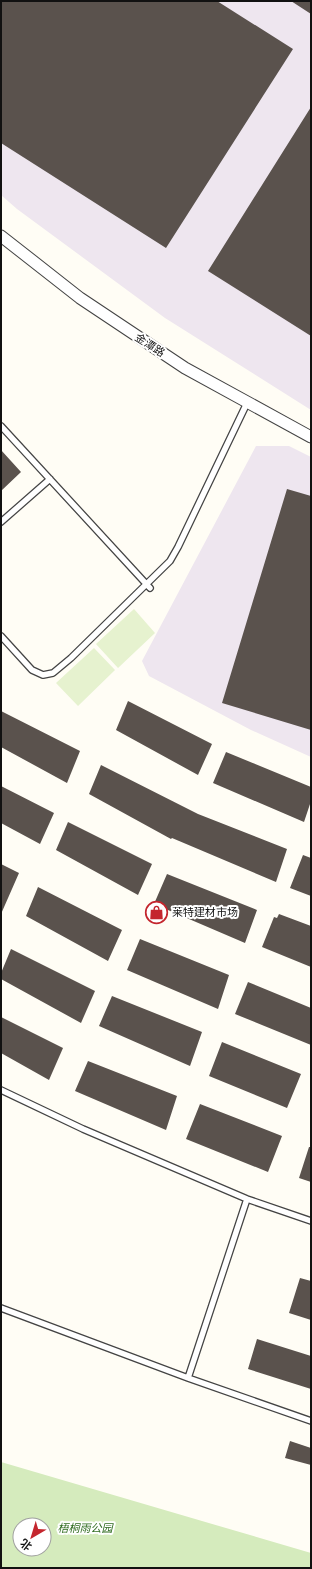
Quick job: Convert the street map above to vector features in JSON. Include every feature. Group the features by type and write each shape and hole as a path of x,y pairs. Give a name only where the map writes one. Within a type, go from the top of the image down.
{"street":[{"name":"金潭路","path":"1,236 80,298 185,368 311,437"}],"lane":[{"path":"1,636 32,670 43,675 53,673 148,586 170,561 178,547 247,403"},
{"path":"1,426 148,586"},
{"path":"1,522 50,479"},
{"path":"1,1090 83,1128 247,1199 311,1221"},
{"path":"188,1378 247,1199"},
{"path":"1,1308 188,1378 311,1421"}],"shaded area":[{"path":"1,1 311,1 311,410 165,318 17,209 1,195"},
{"path":"256,446 289,446 311,457 311,757 251,730 149,676 142,661"}],"green space":[{"path":"134,609 155,633 118,668 96,644"},
{"path":"94,648 115,670 78,706 56,683"},
{"name":"梧桐雨公园","path":"1,1462 311,1553 311,1568 1,1568"}],"building":[{"path":"1,1 217,1 293,49 166,248 1,143"},
{"path":"291,1 311,1 311,14"},
{"path":"311,107 311,336 208,271"},
{"path":"1,450 21,472 1,491"},
{"path":"287,489 311,496 311,730 222,703"},
{"path":"128,701 212,744 198,775 116,730"},
{"path":"1,711 80,751 67,783 1,747"},
{"path":"226,752 311,787 311,801 304,822 213,783"},
{"path":"101,765 198,814 287,849 276,882 172,838 171,839 89,794"},
{"path":"1,786 54,813 40,844 1,823"},
{"path":"68,822 152,864 138,895 56,850"},
{"path":"303,855 311,858 311,896 290,888"},
{"path":"1,864 19,873 1,914"},
{"path":"167,874 257,910 245,943 154,904"},
{"path":"38,887 122,930 108,961 26,916"},
{"path":"279,914 311,926 311,967 262,947 274,917 277,918"},
{"path":"140,939 229,975 218,1009 127,970"},
{"path":"11,949 95,991 81,1023 1,979 1,973"},
{"path":"248,982 311,1008 311,1045 235,1014"},
{"path":"112,996 202,1032 190,1066 99,1026"},
{"path":"1,1017 63,1048 49,1080 1,1053"},
{"path":"222,1042 301,1074 287,1108 209,1076"},
{"path":"88,1061 177,1096 166,1130 75,1091"},
{"path":"200,1104 282,1136 268,1172 186,1139"},
{"path":"309,1147 311,1147 311,1182 299,1178"},
{"path":"300,1278 311,1281 311,1320 289,1313"},
{"path":"257,1339 311,1356 311,1389 248,1369"},
{"path":"290,1441 311,1448 311,1465 285,1458"}],"place":[{"name":"莱特建材市场","path":"156,912"}]}
